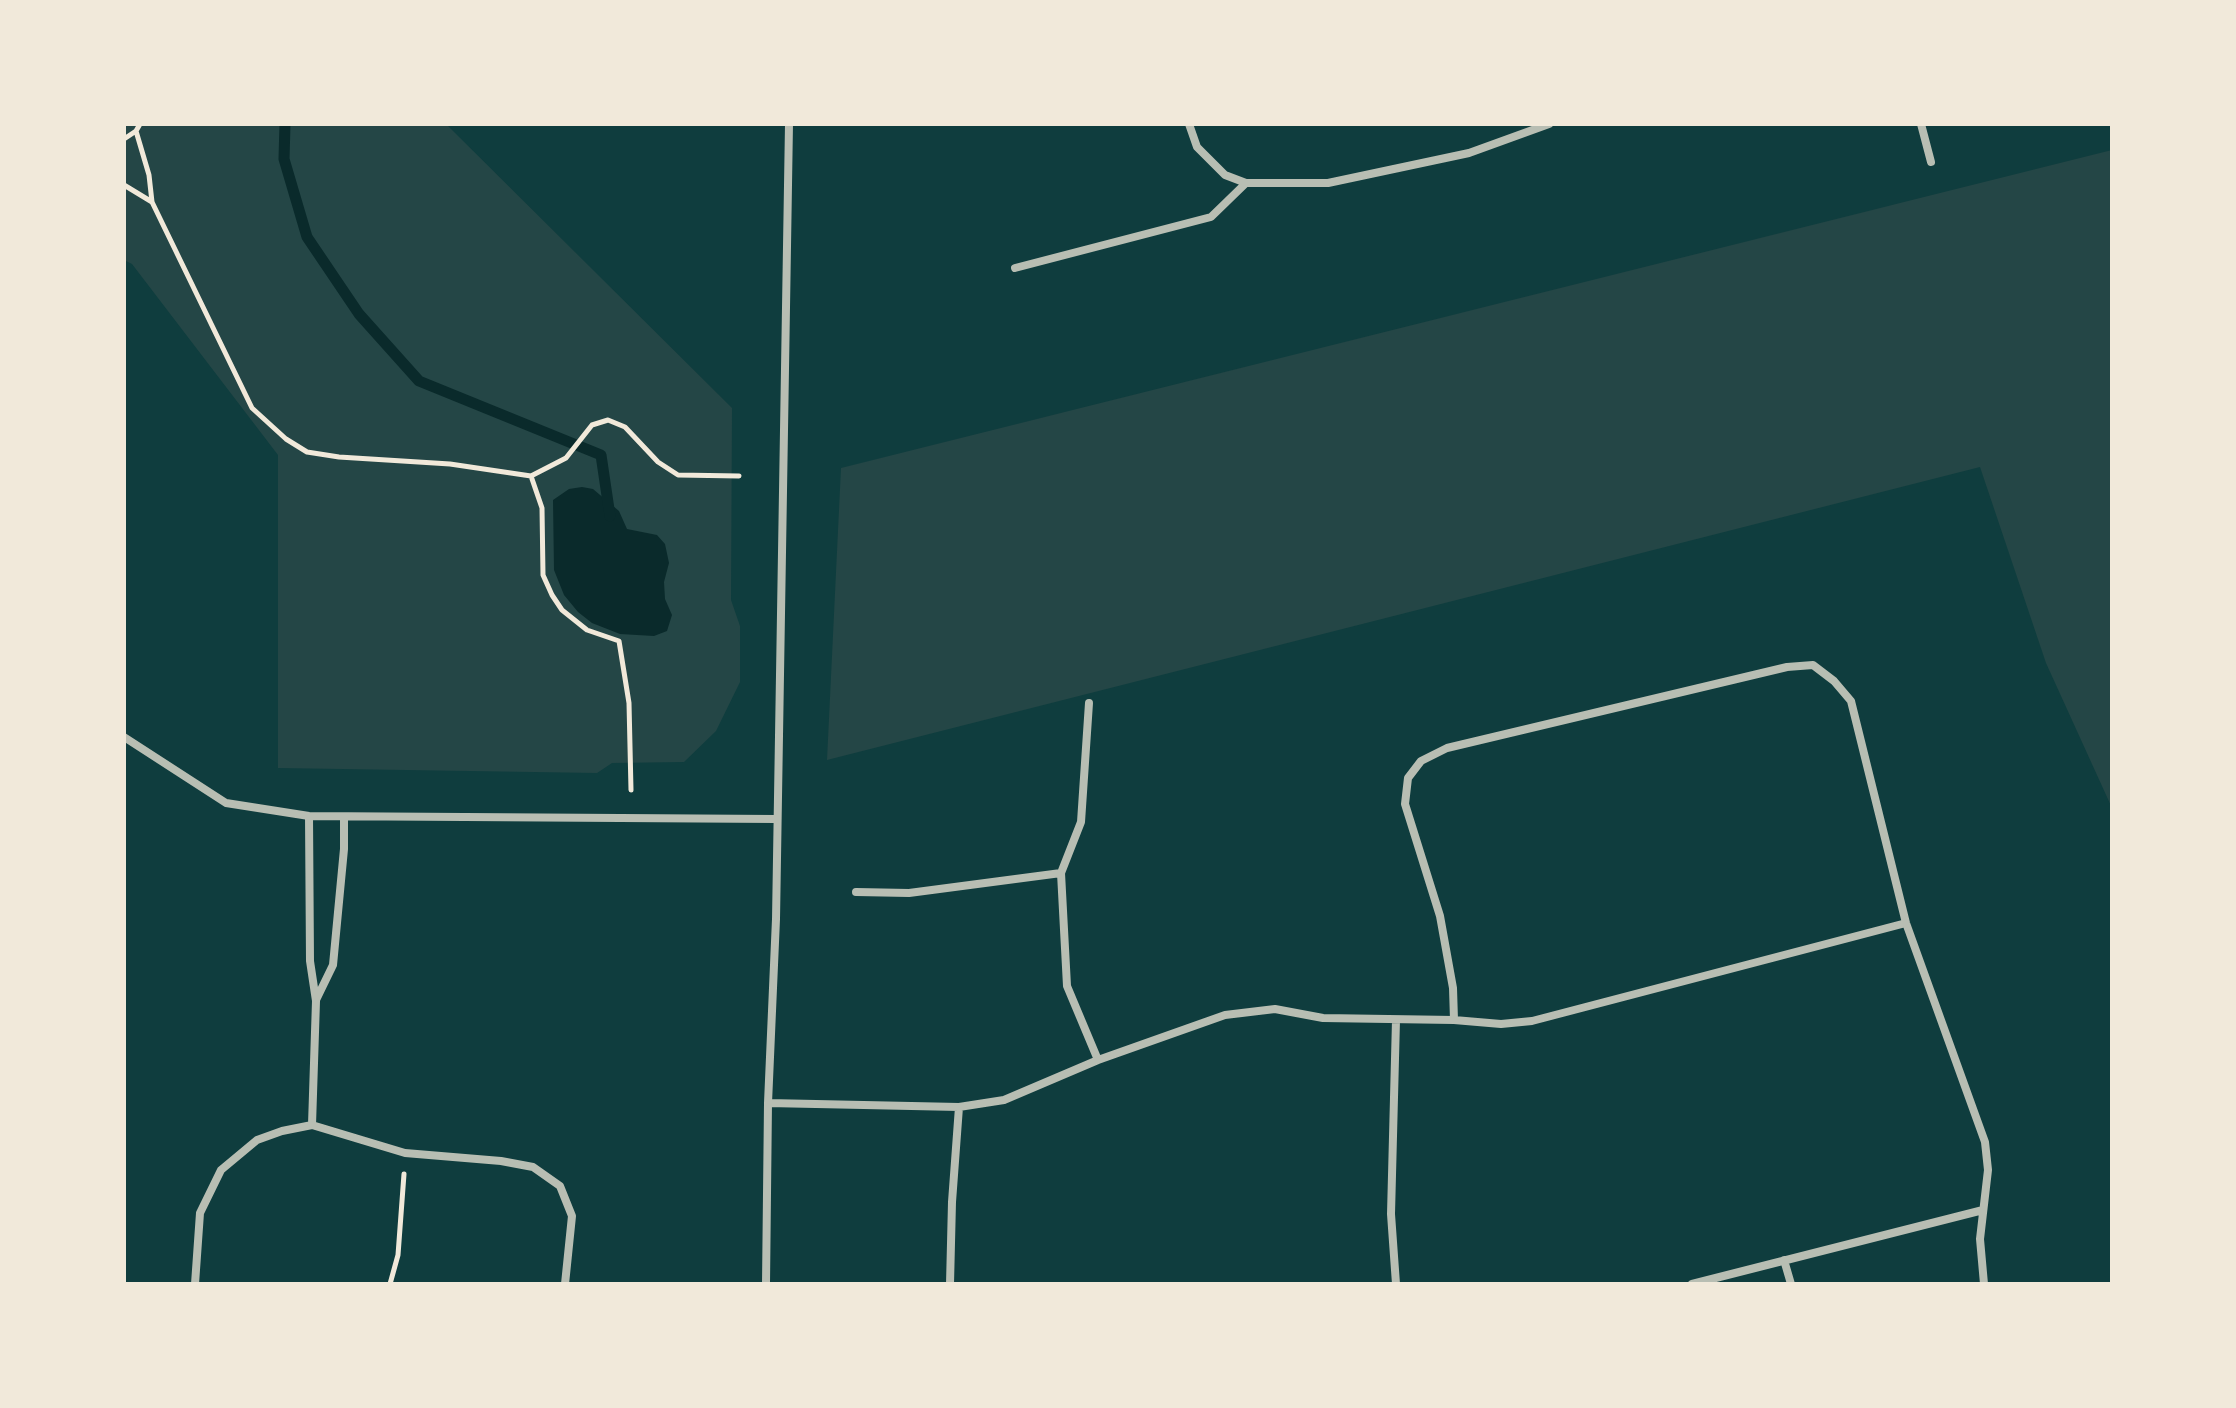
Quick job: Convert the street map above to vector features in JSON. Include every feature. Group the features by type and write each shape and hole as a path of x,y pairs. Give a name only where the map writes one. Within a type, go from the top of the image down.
{"street":[{"path":"766,1284 768,1103 776,919 789,124"},
{"path":"1189,124 1197,147 1225,175 1246,183 1328,183 1469,153 1549,124"},
{"path":"1921,124 1931,162"},
{"path":"1015,268 1211,217 1246,183"},
{"path":"1454,1020 1453,988 1440,916 1405,804 1408,778 1421,761 1447,748 1787,667 1813,665 1834,681 1851,701 1906,923 1985,1142 1988,1170 1980,1239 1984,1284"},
{"path":"1089,703 1081,822 1061,873 1067,986 1098,1060"},
{"path":"124,737 226,803 309,816 776,819"},
{"path":"309,816 310,961 316,1001 312,1125"},
{"path":"316,1001 333,965 344,817"},
{"path":"856,892 909,893 1061,873"},
{"path":"768,1103 959,1107 1004,1100 1098,1060 1225,1015 1275,1009 1323,1018 1454,1020 1501,1024 1532,1021 1906,923"},
{"path":"1396,1020 1391,1214 1396,1284"},
{"path":"950,1284 959,1107"},
{"path":"195,1284 200,1213 221,1170 257,1140 312,1125 405,1153 501,1161 533,1167 560,1186 572,1216 565,1284"},
{"path":"1692,1284 1983,1210"},
{"path":"1784,1260 1791,1284"}],"path":[{"path":"124,139 140,124"},
{"path":"136,131 149,175 152,202 252,408 286,439 307,452 450,464 531,476 566,458 592,425 608,420 625,427 658,462 678,475 739,476"},
{"path":"124,185 152,202"},
{"path":"531,476 542,508 543,575 552,595 562,610 587,630 619,641 629,703 631,790"},
{"path":"390,1284 398,1255 405,1153"}],"shaded area":[{"path":"124,124 446,124 732,408 731,600 740,626 740,682 716,731 684,762 612,763 597,773 278,768 278,455 132,264 124,260"},
{"path":"2112,150 2112,808 2046,663 1980,467 827,760 841,468"},
{"path":"569,489 593,489 619,511 627,529 657,535 665,544 669,563 664,582 665,599 672,615 667,631 654,636 620,634 592,623 564,595 554,570 553,500"}],"waterway":[{"path":"285,124 284,159 307,237 359,314 419,381 601,455 610,516"}]}
